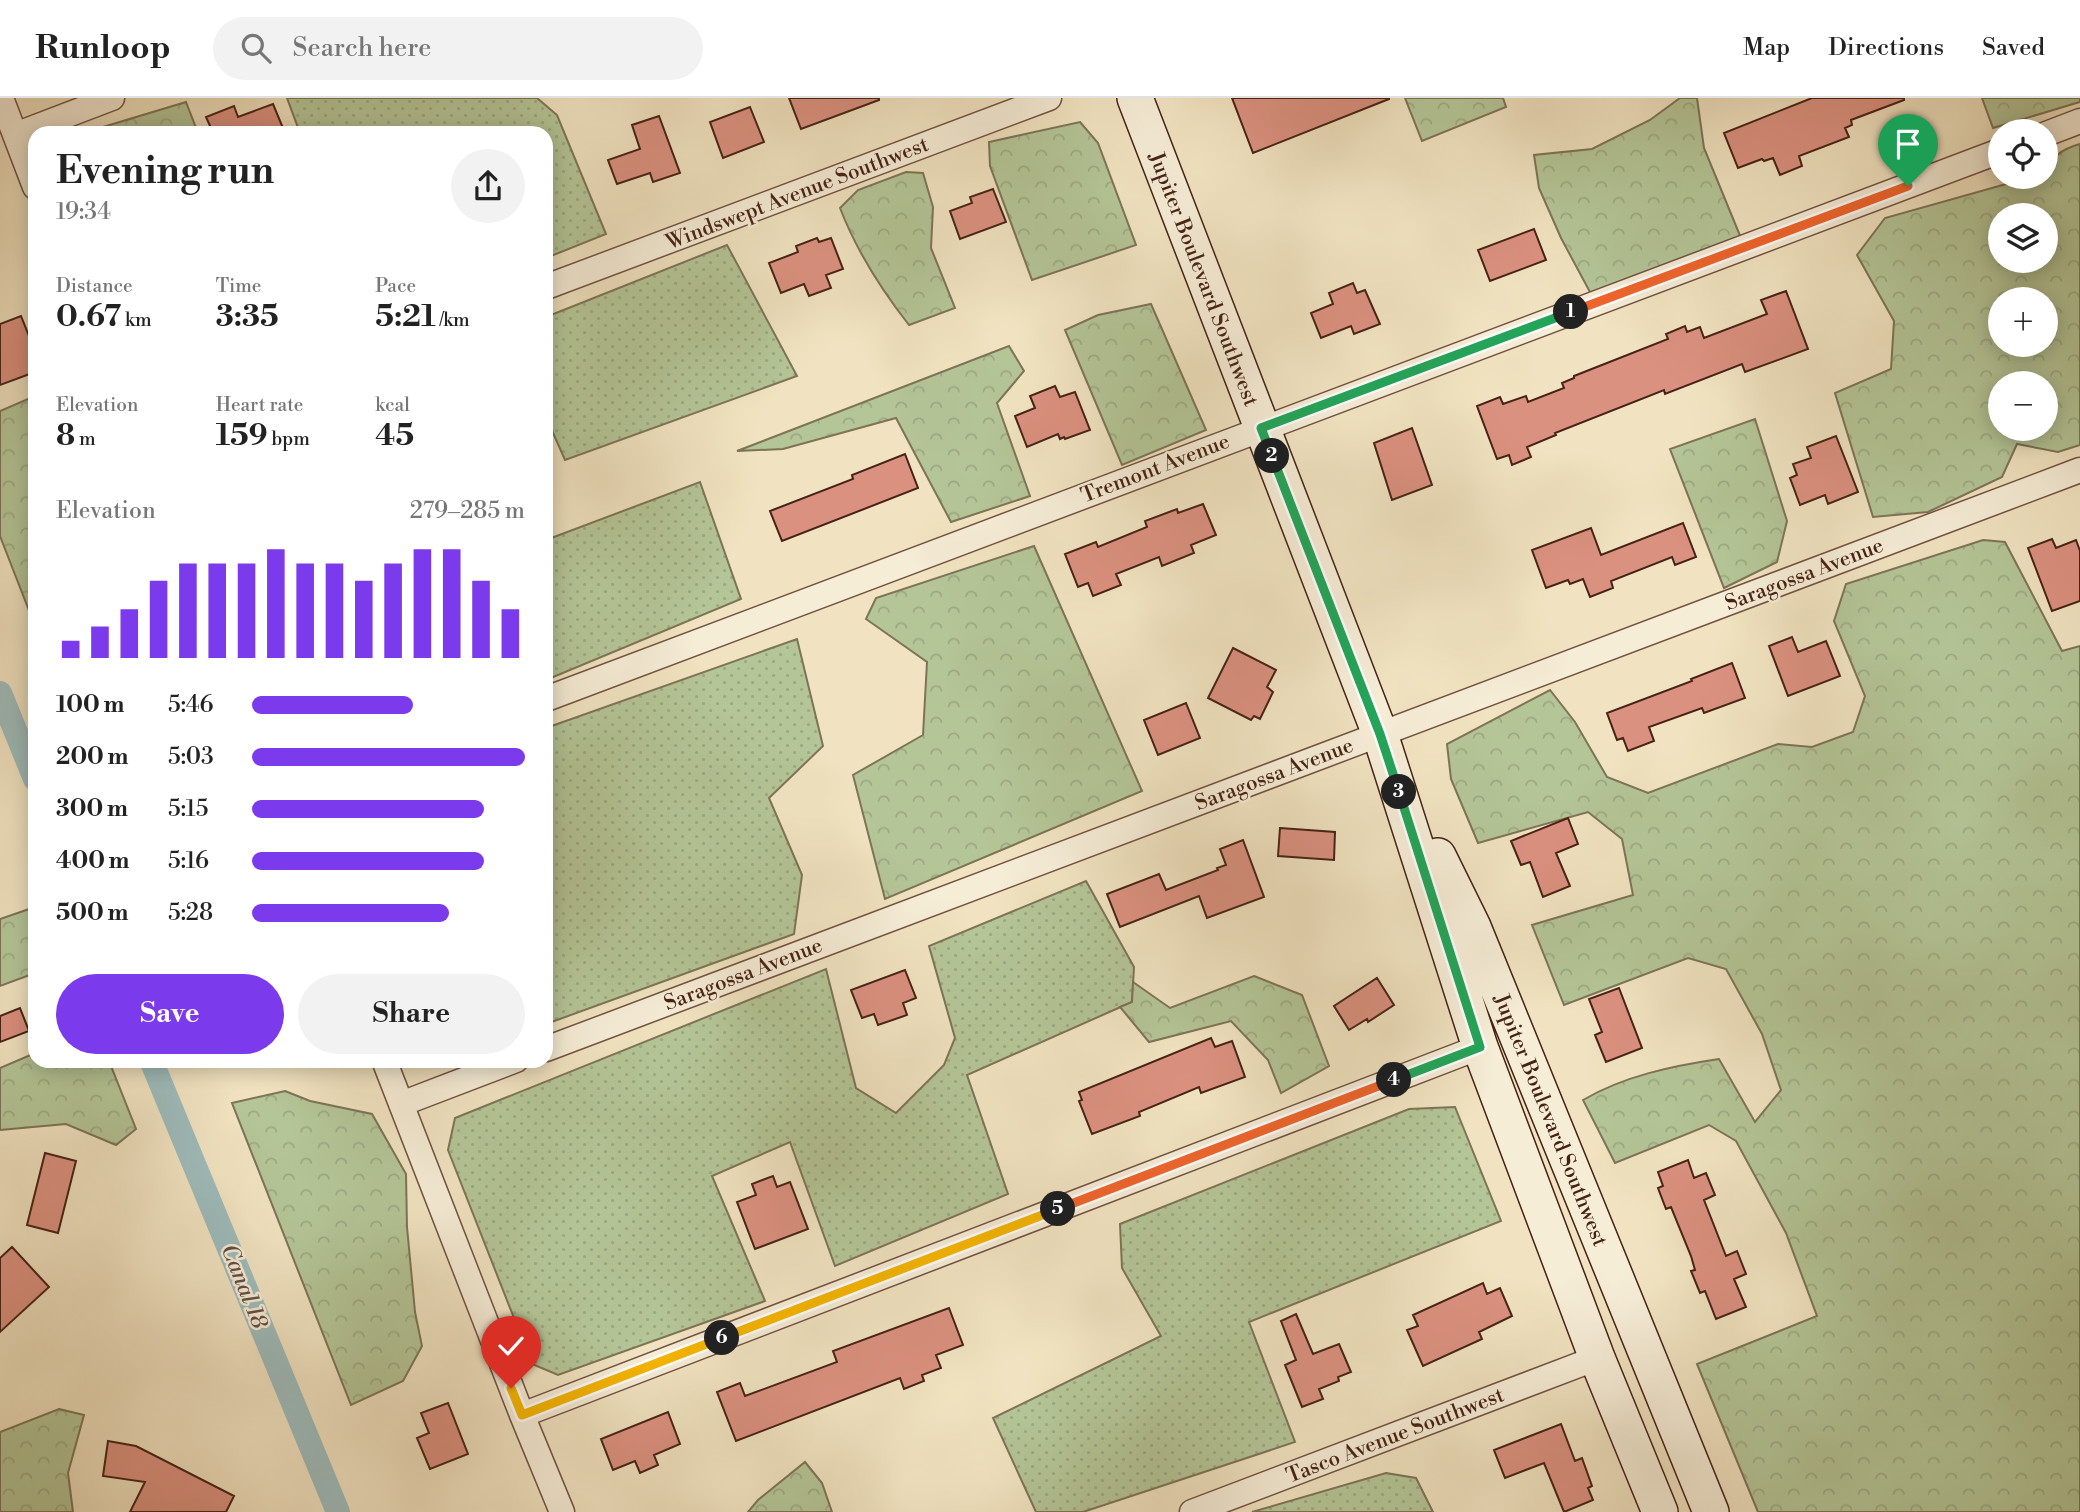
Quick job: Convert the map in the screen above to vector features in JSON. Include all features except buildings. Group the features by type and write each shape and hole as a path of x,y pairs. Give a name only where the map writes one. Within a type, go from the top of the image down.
{"street":[{"path":"1,98 28,169"},
{"path":"39,126 112,98"},
{"name":"Windswept Avenue Southwest","path":"553,284 1049,98"},
{"name":"Jupiter Boulevard Southwest","path":"1135,98 1380,734 1480,1047 1597,1358 1660,1512"},
{"path":"2058,129 2080,121"},
{"path":"15,135 28,130"},
{"name":"Tremont Avenue","path":"553,696 1988,155"},
{"name":"Saragossa Avenue","path":"553,1046 2080,470"},
{"name":"Jupiter Boulevard Southwest","path":"1380,734 1473,927 1711,1512"},
{"path":"522,1415 1480,1047"},
{"path":"387,1068 562,1512"},
{"path":"401,1104 495,1068"},
{"name":"Tasco Avenue Southwest","path":"1192,1512 1597,1358"}],"green space":[{"path":"287,98 537,98 557,115 606,234 553,255 553,126 297,126"},
{"path":"1405,98 1503,98 1506,107 1422,141"},
{"path":"1680,98 1697,98 1704,148 1741,238 1591,294 1561,238 1539,188 1534,155 1592,149 1650,120"},
{"path":"1982,98 2080,98 2080,102 2023,119 1990,119"},
{"path":"186,102 195,126 106,126"},
{"path":"1080,122 1098,143 1136,245 1032,280 990,166 989,142"},
{"path":"2080,144 2080,445 2058,452 2017,444 2002,477 1928,512 1873,517 1835,393 1891,369 1894,321 1857,255 1885,218 1988,189 2058,189 2058,155"},
{"path":"906,172 923,173 933,207 931,248 955,308 909,325 870,269 840,208 858,190"},
{"path":"727,245 797,376 565,460 553,433 553,314"},
{"path":"1151,304 1206,430 1122,465 1065,330 1098,315"},
{"path":"1009,346 1024,371 997,403 1030,496 951,522 896,418 783,449 737,451"},
{"path":"28,399 28,608 0,536 0,411"},
{"path":"1755,419 1787,521 1777,562 1724,588 1670,449"},
{"path":"700,482 741,599 553,677 553,537"},
{"path":"1983,540 2005,542 2062,651 2080,646 2080,1512 1758,1512 1697,1364 1817,1316 1786,1233 1736,1141 1709,1125 1615,1163 1583,1100 1615,1084 1649,1073 1719,1059 1755,1122 1781,1090 1762,1034 1726,969 1688,958 1564,1005 1532,925 1633,895 1622,839 1588,812 1478,843 1451,779 1447,744 1550,690 1575,722 1607,777 1648,793 1778,744 1812,747 1853,732 1865,696 1834,621 1846,584"},
{"path":"1034,546 1142,791 885,899 853,775 923,735 927,662 866,619 876,598"},
{"path":"797,639 823,746 769,798 802,875 794,934 553,1021 553,726"},
{"path":"1086,881 1134,967 1132,1002 967,1075 1008,1194 835,1266 790,1142 712,1176 765,1301 558,1375 532,1364 448,1150 455,1118 826,969 856,1088 896,1113 944,1065 955,1038 929,946"},
{"path":"28,909 28,976 0,986 0,919"},
{"path":"1254,976 1302,995 1329,1066 1281,1093 1268,1060 1231,1021 1149,1042 1120,1007 1132,1002 1133,982 1170,1008"},
{"path":"28,1056 28,1068 112,1068 136,1129 116,1145 66,1124 0,1130 0,1068"},
{"path":"285,1091 310,1101 372,1114 406,1174 407,1227 415,1312 422,1346 403,1381 351,1405 232,1103"},
{"path":"1455,1107 1501,1221 1249,1322 1295,1442 1083,1512 1036,1512 993,1418 1161,1336 1122,1268 1120,1224 1409,1109"},
{"path":"59,1409 84,1415 68,1473 73,1512 0,1512 0,1432"},
{"path":"805,1462 822,1483 832,1512 748,1512 758,1500"},
{"path":"1386,1473 1416,1478 1433,1512 1252,1512"}],"waterway":[{"name":"Canal 18","path":"0,693 28,762"},
{"name":"Canal 18","path":"154,1068 338,1512"}],"route":[{"path":"511,1388 522,1415 1480,1047 1380,734 1261,428 1908,186"}]}
